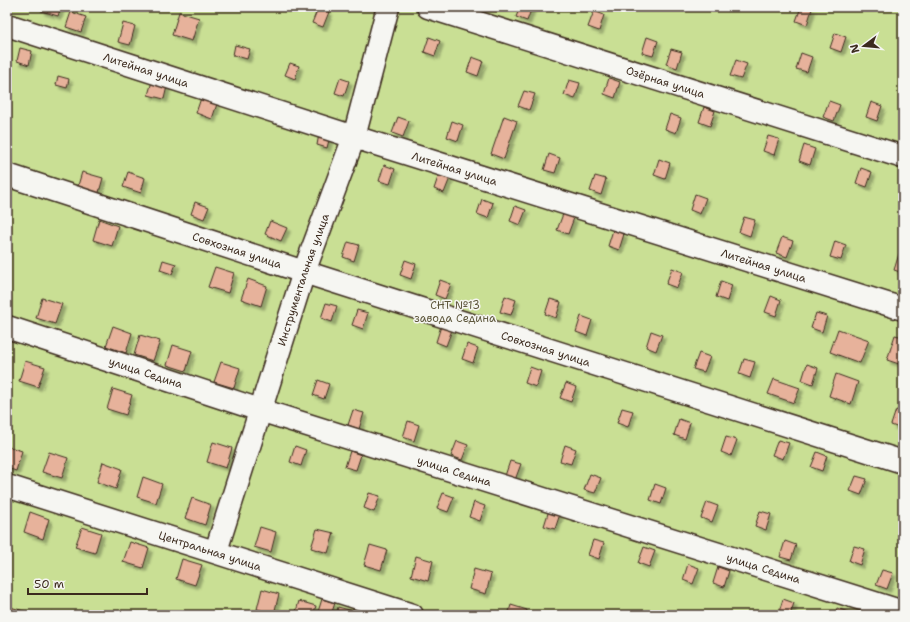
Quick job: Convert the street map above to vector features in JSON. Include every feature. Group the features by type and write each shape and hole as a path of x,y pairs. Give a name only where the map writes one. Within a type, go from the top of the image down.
{"street":[{"name":"Инструментальная улица","path":"216,551 304,272 354,137 388,7"},
{"name":"Озёрная улица","path":"428,7 903,157"},
{"name":"Литейная улица","path":"7,25 354,137 903,310"},
{"name":"Совхозная улица","path":"7,175 304,272 903,462"},
{"name":"улица Седина","path":"7,327 260,410 903,612"},
{"name":"Центральная улица","path":"7,486 216,551 412,615"}],"green space":[{"name":"СНТ №13 завода Седина","path":"7,7 903,7 903,615 7,615"}],"building":[{"path":"42,7 61,7 58,16 41,11"},
{"path":"520,7 532,7 527,21 516,17"},
{"path":"801,7 812,9 807,25 796,21"},
{"path":"318,8 329,12 323,27 312,23"},
{"path":"594,11 604,15 599,31 588,27"},
{"path":"71,12 86,17 81,32 66,27"},
{"path":"179,12 199,18 192,41 172,35"},
{"path":"123,23 135,26 130,45 118,42"},
{"path":"835,33 846,37 841,52 830,48"},
{"path":"429,37 440,41 435,56 424,52"},
{"path":"647,37 658,41 653,56 642,53"},
{"path":"235,45 250,49 247,59 233,55"},
{"path":"20,48 32,51 29,65 17,61"},
{"path":"671,49 682,52 677,68 666,64"},
{"path":"801,53 812,57 807,72 796,69"},
{"path":"472,57 483,61 478,76 467,72"},
{"path":"736,60 747,64 741,79 730,76"},
{"path":"290,63 299,66 295,79 285,75"},
{"path":"58,76 69,79 67,88 56,85"},
{"path":"153,78 168,82 164,99 148,95"},
{"path":"340,78 349,81 344,96 335,93"},
{"path":"609,78 620,82 615,98 604,94"},
{"path":"569,80 580,83 575,99 564,95"},
{"path":"524,91 535,94 529,110 518,106"},
{"path":"201,98 217,104 212,119 196,113"},
{"path":"829,101 840,105 834,121 823,117"},
{"path":"871,102 882,106 877,121 866,117"},
{"path":"704,107 715,111 710,126 699,122"},
{"path":"670,114 681,118 676,133 665,129"},
{"path":"504,116 517,121 504,159 491,154"},
{"path":"398,117 409,121 403,137 392,133"},
{"path":"452,121 463,125 458,141 447,137"},
{"path":"319,134 330,136 327,148 317,145"},
{"path":"768,136 779,139 774,155 763,151"},
{"path":"804,145 815,149 810,165 799,161"},
{"path":"549,154 560,158 555,173 544,170"},
{"path":"659,159 670,163 665,179 654,175"},
{"path":"384,165 395,169 390,184 379,181"},
{"path":"861,168 872,172 867,187 856,183"},
{"path":"82,172 103,178 98,196 77,189"},
{"path":"128,172 145,178 141,193 123,187"},
{"path":"439,174 450,178 444,193 434,189"},
{"path":"903,174 903,186 899,185"},
{"path":"595,176 606,179 601,195 590,191"},
{"path":"695,194 706,198 700,214 690,210"},
{"path":"482,199 493,203 488,218 477,214"},
{"path":"195,202 209,207 204,219 191,214"},
{"path":"515,206 526,210 520,225 510,221"},
{"path":"563,214 574,218 568,234 557,230"},
{"path":"744,217 755,220 750,236 739,232"},
{"path":"99,219 118,226 112,246 93,240"},
{"path":"270,221 287,228 281,241 265,234"},
{"path":"613,230 624,234 619,250 608,246"},
{"path":"782,237 793,241 787,257 776,253"},
{"path":"835,241 846,245 841,260 830,257"},
{"path":"348,242 359,245 354,261 343,257"},
{"path":"899,254 903,256 903,273 894,270"},
{"path":"163,260 176,264 172,274 160,270"},
{"path":"405,260 416,264 411,279 400,275"},
{"path":"215,267 234,273 228,293 208,287"},
{"path":"672,268 683,272 677,288 666,284"},
{"path":"248,279 267,286 261,306 241,299"},
{"path":"440,280 451,284 445,299 435,295"},
{"path":"721,281 732,285 727,301 716,297"},
{"path":"505,296 516,300 511,315 500,312"},
{"path":"771,296 781,300 776,316 765,312"},
{"path":"42,298 62,304 55,324 36,318"},
{"path":"550,299 561,302 556,318 545,314"},
{"path":"326,303 337,306 332,322 321,318"},
{"path":"357,310 368,313 363,329 352,325"},
{"path":"816,313 827,316 822,332 811,328"},
{"path":"581,316 592,320 587,336 576,332"},
{"path":"113,326 132,333 126,353 106,346"},
{"path":"441,326 452,330 446,346 436,342"},
{"path":"838,329 869,340 860,363 830,352"},
{"path":"651,331 662,335 656,351 646,347"},
{"path":"140,335 160,341 153,361 134,355"},
{"path":"895,335 903,337 903,353 899,364 887,360"},
{"path":"467,344 478,348 473,363 462,359"},
{"path":"173,345 192,351 186,371 167,365"},
{"path":"699,353 710,357 704,372 693,369"},
{"path":"744,359 755,362 750,378 739,374"},
{"path":"25,361 45,367 38,387 19,381"},
{"path":"221,362 240,368 234,388 214,382"},
{"path":"807,364 818,368 813,384 802,380"},
{"path":"530,367 541,371 536,387 525,383"},
{"path":"836,374 858,382 851,404 829,396"},
{"path":"774,379 800,388 794,403 768,394"},
{"path":"318,380 329,384 324,399 313,395"},
{"path":"566,383 576,387 571,402 560,398"},
{"path":"113,389 132,395 126,415 107,409"},
{"path":"622,408 633,411 628,427 617,423"},
{"path":"353,410 364,413 359,429 348,425"},
{"path":"896,410 903,412 902,429 891,425"},
{"path":"679,419 690,423 685,439 674,435"},
{"path":"408,421 419,425 414,441 403,437"},
{"path":"726,437 737,440 731,456 721,452"},
{"path":"778,440 789,443 783,459 772,455"},
{"path":"457,441 468,445 462,460 451,456"},
{"path":"213,442 232,448 226,468 207,462"},
{"path":"565,445 576,449 571,464 560,461"},
{"path":"7,446 22,451 16,471 7,468"},
{"path":"295,446 306,450 301,466 290,462"},
{"path":"350,451 361,455 356,470 345,467"},
{"path":"49,452 68,458 62,478 42,472"},
{"path":"817,452 827,456 822,471 811,467"},
{"path":"510,461 521,464 515,480 505,476"},
{"path":"103,462 122,469 116,489 97,482"},
{"path":"590,474 601,478 595,493 584,490"},
{"path":"856,476 867,479 861,495 850,491"},
{"path":"143,477 162,484 156,503 137,497"},
{"path":"655,484 666,488 661,504 650,500"},
{"path":"369,493 380,496 374,512 364,508"},
{"path":"443,493 454,497 448,512 437,508"},
{"path":"192,498 211,505 205,525 185,518"},
{"path":"474,502 485,506 480,521 469,517"},
{"path":"707,502 718,506 712,522 701,518"},
{"path":"549,510 560,514 555,529 544,526"},
{"path":"760,511 771,514 766,530 755,526"},
{"path":"30,512 49,519 43,539 24,532"},
{"path":"82,527 101,533 95,553 75,547"},
{"path":"260,527 276,532 271,552 254,547"},
{"path":"317,529 334,533 328,553 311,548"},
{"path":"593,540 604,543 599,559 588,555"},
{"path":"785,541 796,545 791,560 780,557"},
{"path":"130,542 149,548 143,568 123,562"},
{"path":"370,545 387,550 381,570 364,565"},
{"path":"854,546 865,549 860,565 849,561"},
{"path":"644,547 655,551 649,567 638,563"},
{"path":"416,556 433,561 428,581 411,576"},
{"path":"182,559 202,565 195,585 176,579"},
{"path":"688,564 699,568 693,584 683,580"},
{"path":"718,567 729,571 724,587 713,583"},
{"path":"474,569 491,574 486,594 469,589"},
{"path":"882,570 893,573 887,589 876,585"},
{"path":"262,589 279,594 274,614 257,609"},
{"path":"322,599 335,603 331,615 317,615"},
{"path":"783,599 794,603 790,615 778,615"},
{"path":"299,601 316,606 313,615 295,615"},
{"path":"511,605 527,610 526,615 508,615"},
{"path":"7,606 27,612 26,615 7,615"},
{"path":"338,607 353,611 352,615 336,615"},
{"path":"837,608 848,612 847,615 834,615"},
{"path":"52,612 62,615 51,615"}]}
